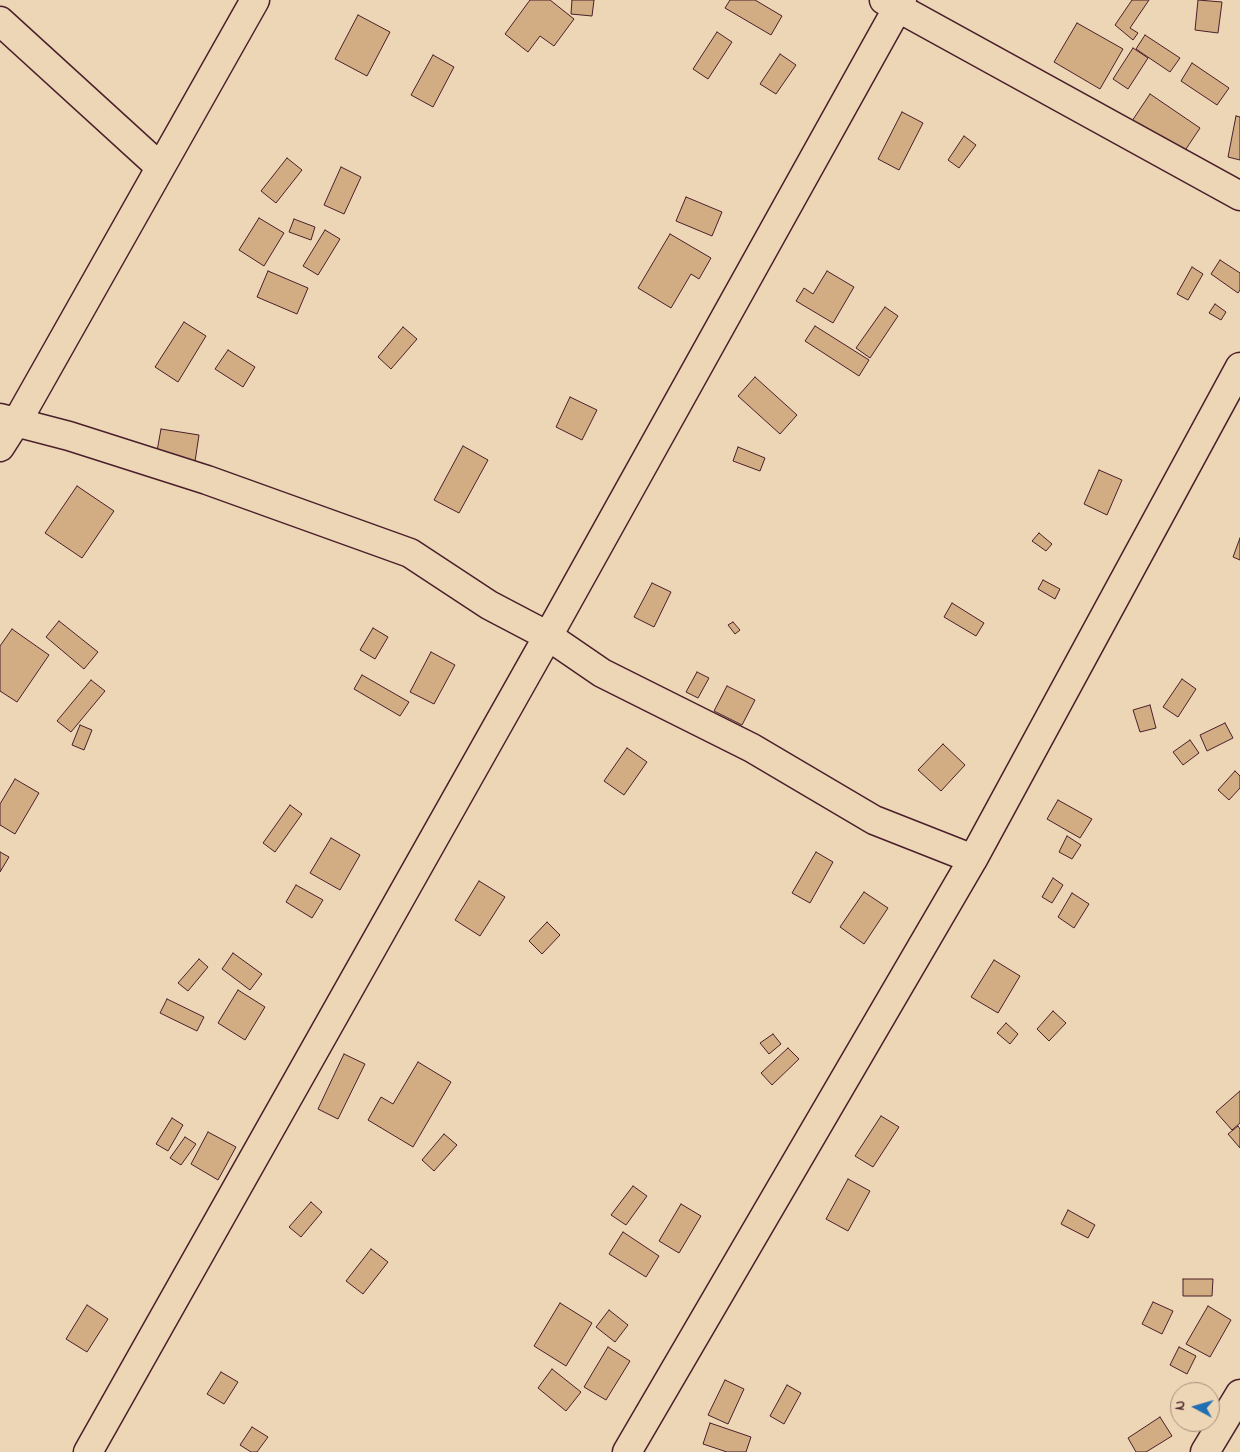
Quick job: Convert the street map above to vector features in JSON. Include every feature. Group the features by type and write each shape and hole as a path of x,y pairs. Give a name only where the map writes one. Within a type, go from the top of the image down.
{"street":[{"path":"0,446 8,420 160,167 255,0"},
{"path":"88,1452 548,636 894,3 1240,196"},
{"path":"0,21 160,167"},
{"path":"627,1452 973,859 1240,366"},
{"path":"8,420 69,436 207,480 410,553 489,605 548,636 602,673 752,748 874,820 973,859"},
{"path":"1205,1452 1240,1394"}],"building":[{"path":"530,0 550,0 574,19 554,46 540,36 528,52 505,34"},
{"path":"572,0 594,0 592,16 571,14"},
{"path":"730,0 755,0 782,16 771,35 725,8"},
{"path":"1132,0 1149,0 1130,28 1138,33 1133,40 1115,25"},
{"path":"1198,0 1222,2 1218,33 1195,30"},
{"path":"358,15 390,32 367,76 335,59"},
{"path":"1077,23 1123,49 1100,89 1054,62"},
{"path":"717,32 732,42 708,79 693,69"},
{"path":"1145,35 1180,58 1170,72 1136,49"},
{"path":"1133,48 1148,58 1128,89 1113,79"},
{"path":"780,54 796,65 776,94 760,84"},
{"path":"433,55 454,67 433,107 411,95"},
{"path":"1192,63 1229,88 1217,105 1181,81"},
{"path":"1150,94 1200,128 1182,155 1132,121"},
{"path":"902,112 923,123 899,170 878,159"},
{"path":"1236,116 1240,117 1240,160 1228,157"},
{"path":"964,136 976,145 959,168 948,160"},
{"path":"287,158 302,170 276,203 261,191"},
{"path":"341,167 361,177 344,214 324,205"},
{"path":"686,197 722,212 712,236 676,221"},
{"path":"259,218 284,233 264,266 239,250"},
{"path":"294,219 315,227 311,240 289,232"},
{"path":"325,230 340,239 318,275 303,266"},
{"path":"670,234 711,258 699,279 691,274 671,308 638,288"},
{"path":"1220,260 1240,273 1240,290 1238,293 1211,274"},
{"path":"1192,267 1203,274 1188,300 1177,294"},
{"path":"268,271 308,288 297,314 257,297"},
{"path":"827,271 854,287 833,323 796,301 804,288 813,294"},
{"path":"1215,304 1226,312 1221,320 1209,313"},
{"path":"885,307 898,316 870,358 856,348"},
{"path":"184,322 206,336 178,382 155,367"},
{"path":"815,326 869,360 859,376 805,341"},
{"path":"403,327 417,339 391,369 378,357"},
{"path":"228,350 255,367 243,387 215,369"},
{"path":"755,377 797,415 780,434 738,396"},
{"path":"570,397 597,410 582,440 556,427"},
{"path":"161,429 199,435 194,468 155,462"},
{"path":"463,446 488,460 459,513 434,500"},
{"path":"738,447 765,458 760,471 733,461"},
{"path":"1099,470 1122,480 1107,515 1084,504"},
{"path":"77,486 114,511 82,558 45,533"},
{"path":"1039,533 1052,544 1046,551 1032,541"},
{"path":"1240,538 1240,560 1233,557"},
{"path":"1043,580 1060,589 1055,599 1038,589"},
{"path":"652,583 671,592 654,627 634,617"},
{"path":"952,603 984,623 976,636 944,617"},
{"path":"59,621 98,652 84,669 46,637"},
{"path":"733,622 740,630 735,634 728,625"},
{"path":"373,628 388,637 375,659 360,650"},
{"path":"12,629 49,655 17,702 0,691 0,646"},
{"path":"431,652 455,665 434,704 410,692"},
{"path":"697,672 709,678 698,698 686,692"},
{"path":"362,675 409,702 400,716 354,689"},
{"path":"1182,679 1196,689 1178,717 1163,707"},
{"path":"91,680 105,691 71,732 57,721"},
{"path":"727,686 755,700 742,725 714,711"},
{"path":"1150,705 1156,728 1140,732 1133,710"},
{"path":"1225,723 1233,738 1207,751 1200,735"},
{"path":"80,725 92,730 84,750 72,745"},
{"path":"1190,740 1199,753 1183,765 1173,752"},
{"path":"943,744 965,765 941,791 918,770"},
{"path":"627,748 647,762 624,795 604,781"},
{"path":"1235,771 1240,776 1240,788 1229,800 1218,790"},
{"path":"15,779 39,793 15,834 0,825 0,804"},
{"path":"1058,800 1092,819 1080,838 1047,819"},
{"path":"290,805 302,814 275,852 263,843"},
{"path":"1067,836 1081,845 1072,859 1059,852"},
{"path":"331,838 360,855 340,890 310,873"},
{"path":"0,852 9,857 0,872"},
{"path":"816,852 833,862 810,903 792,893"},
{"path":"1053,878 1063,885 1052,903 1042,897"},
{"path":"479,881 505,897 480,936 455,920"},
{"path":"296,885 323,900 312,918 286,902"},
{"path":"864,892 888,908 864,944 840,927"},
{"path":"1072,893 1089,904 1074,928 1058,917"},
{"path":"547,922 560,935 542,954 529,941"},
{"path":"233,953 262,974 250,990 222,969"},
{"path":"199,959 208,967 188,991 178,983"},
{"path":"994,960 1020,976 998,1013 971,997"},
{"path":"238,990 265,1007 245,1040 218,1023"},
{"path":"167,999 204,1017 197,1031 160,1013"},
{"path":"1053,1011 1066,1023 1049,1041 1037,1029"},
{"path":"1006,1023 1018,1034 1010,1044 997,1033"},
{"path":"773,1034 781,1044 769,1054 760,1043"},
{"path":"788,1048 799,1059 772,1085 761,1073"},
{"path":"344,1054 365,1064 338,1119 318,1109"},
{"path":"418,1062 451,1082 413,1147 368,1120 381,1097 393,1104"},
{"path":"1240,1091 1240,1123 1232,1130 1216,1112"},
{"path":"881,1116 899,1127 873,1167 855,1156"},
{"path":"172,1118 183,1125 168,1151 156,1144"},
{"path":"1238,1126 1240,1129 1240,1148 1228,1134"},
{"path":"208,1132 236,1147 218,1180 191,1164"},
{"path":"444,1134 457,1145 434,1171 422,1160"},
{"path":"185,1137 196,1144 181,1165 170,1158"},
{"path":"848,1179 870,1191 848,1231 826,1219"},
{"path":"633,1186 647,1196 626,1225 611,1215"},
{"path":"311,1202 322,1212 301,1237 289,1227"},
{"path":"681,1204 701,1216 679,1253 659,1241"},
{"path":"1068,1210 1095,1225 1088,1238 1061,1224"},
{"path":"623,1232 659,1256 646,1277 609,1254"},
{"path":"371,1249 388,1262 363,1294 346,1281"},
{"path":"1183,1279 1213,1279 1212,1296 1183,1296"},
{"path":"1153,1302 1173,1311 1162,1334 1142,1324"},
{"path":"560,1303 592,1323 566,1366 534,1346"},
{"path":"87,1305 108,1319 87,1352 66,1339"},
{"path":"1208,1306 1231,1320 1210,1357 1186,1344"},
{"path":"609,1310 628,1325 615,1342 596,1327"},
{"path":"608,1347 630,1361 606,1400 584,1387"},
{"path":"1179,1347 1196,1356 1187,1374 1170,1365"},
{"path":"552,1369 581,1392 566,1411 538,1388"},
{"path":"221,1372 238,1382 224,1404 207,1394"},
{"path":"725,1380 744,1389 728,1424 708,1415"},
{"path":"787,1385 801,1393 784,1424 770,1416"},
{"path":"1160,1417 1172,1436 1146,1452 1136,1452 1128,1438"},
{"path":"710,1423 751,1437 746,1452 727,1452 703,1444"},
{"path":"252,1427 268,1437 257,1452 251,1452 240,1445"}]}
